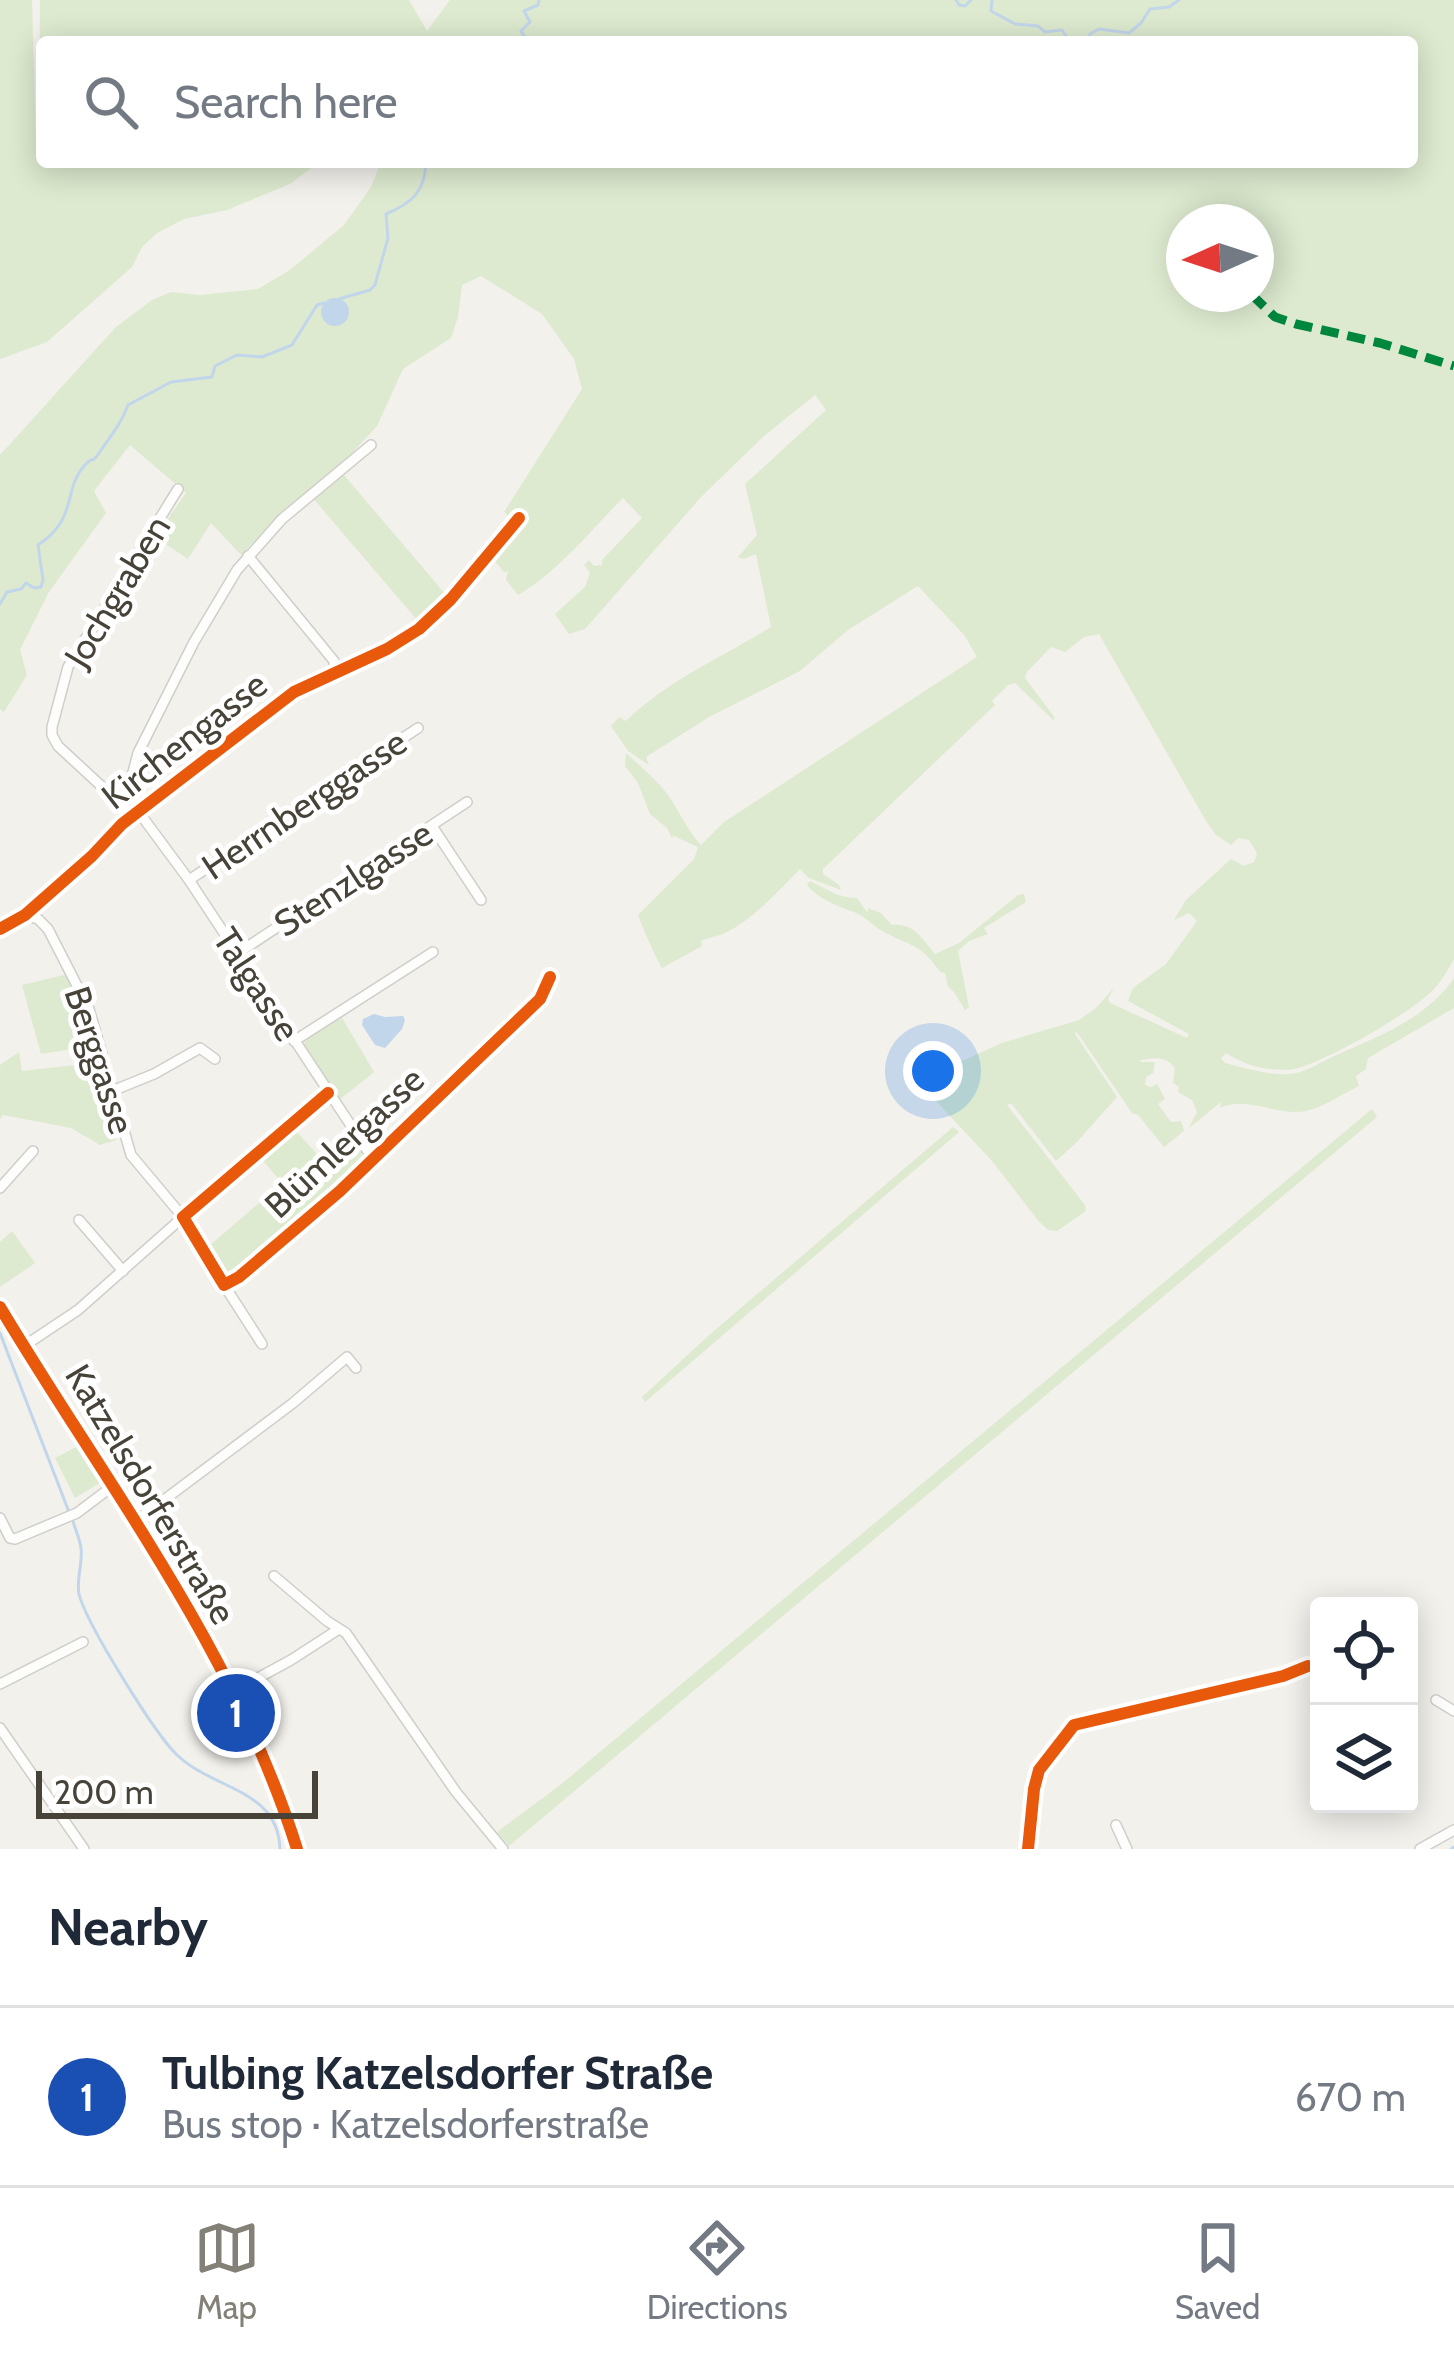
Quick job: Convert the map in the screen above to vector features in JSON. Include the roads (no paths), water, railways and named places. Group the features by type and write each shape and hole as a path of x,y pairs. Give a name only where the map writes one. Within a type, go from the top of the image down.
{"street":[{"path":"122,824 138,753 194,642 248,556 282,519 371,445"},
{"name":"Jochgraben","path":"124,807 58,746 52,727 68,667 178,490"},
{"name":"Kirchengasse","path":"0,929 25,915 138,811 294,692 419,629 451,599 519,518"},
{"path":"248,556 334,661 335,670"},
{"name":"Herrnberggasse","path":"189,880 418,728"},
{"name":"Stenzlgasse","path":"238,953 467,802"},
{"name":"Talgasse","path":"138,811 189,880 373,1159"},
{"path":"432,826 481,900"},
{"name":"Berggasse","path":"25,915 48,929 89,1009 131,1155 183,1217"},
{"path":"294,1041 433,952"},
{"name":"Blümlergasse","path":"224,1285 340,1191 540,999 550,977"},
{"path":"112,1091 200,1048 215,1059"},
{"path":"24,1346 78,1310 328,1093"},
{"path":"0,1187 33,1151"},
{"path":"183,1217 262,1344"},
{"path":"79,1220 123,1271"},
{"name":"Katzelsdorferstraße","path":"0,1307 136,1521 234,1690 273,1778 297,1849"},
{"path":"136,1521 347,1357 356,1368"},
{"path":"0,1518 15,1539 76,1513 114,1485"},
{"path":"274,1576 346,1633 456,1792 503,1849"},
{"path":"234,1690 339,1629"},
{"path":"0,1684 83,1642"},
{"path":"1028,1849 1039,1770 1074,1725 1308,1666"},
{"path":"1436,1700 1454,1711"},
{"path":"0,1728 83,1849"},
{"path":"1116,1825 1127,1849"},
{"path":"1420,1849 1454,1830"}],"water":[{"path":"335,298 345,302 349,312 345,322 335,326 325,322 321,312 325,302"},
{"path":"374,1014 405,1020 385,1048 375,1045 362,1025 363,1019"}],"waterway":[{"path":"524,36 521,31 530,22 524,11 539,0"},
{"path":"956,0 965,6 971,0"},
{"path":"992,0 991,11 1015,24 1038,26 1045,32 1062,30 1066,36"},
{"path":"1090,36 1099,29 1129,33 1150,9 1169,7 1179,0"},
{"path":"339,299 375,285 388,238 386,214 415,195 425,168"},
{"path":"0,604 7,592 26,583 41,587 38,545 59,525 78,475 99,453 128,405 171,382 212,377 215,366 237,355 262,357 292,345 317,305 324,303"},
{"path":"0,1333 69,1512"},
{"path":"73,1521 81,1548 79,1594 122,1677 176,1754 268,1813 280,1849"}],"place":[{"name":"Tulbing Katzelsdorfer Straße","path":"236,1713"}]}
